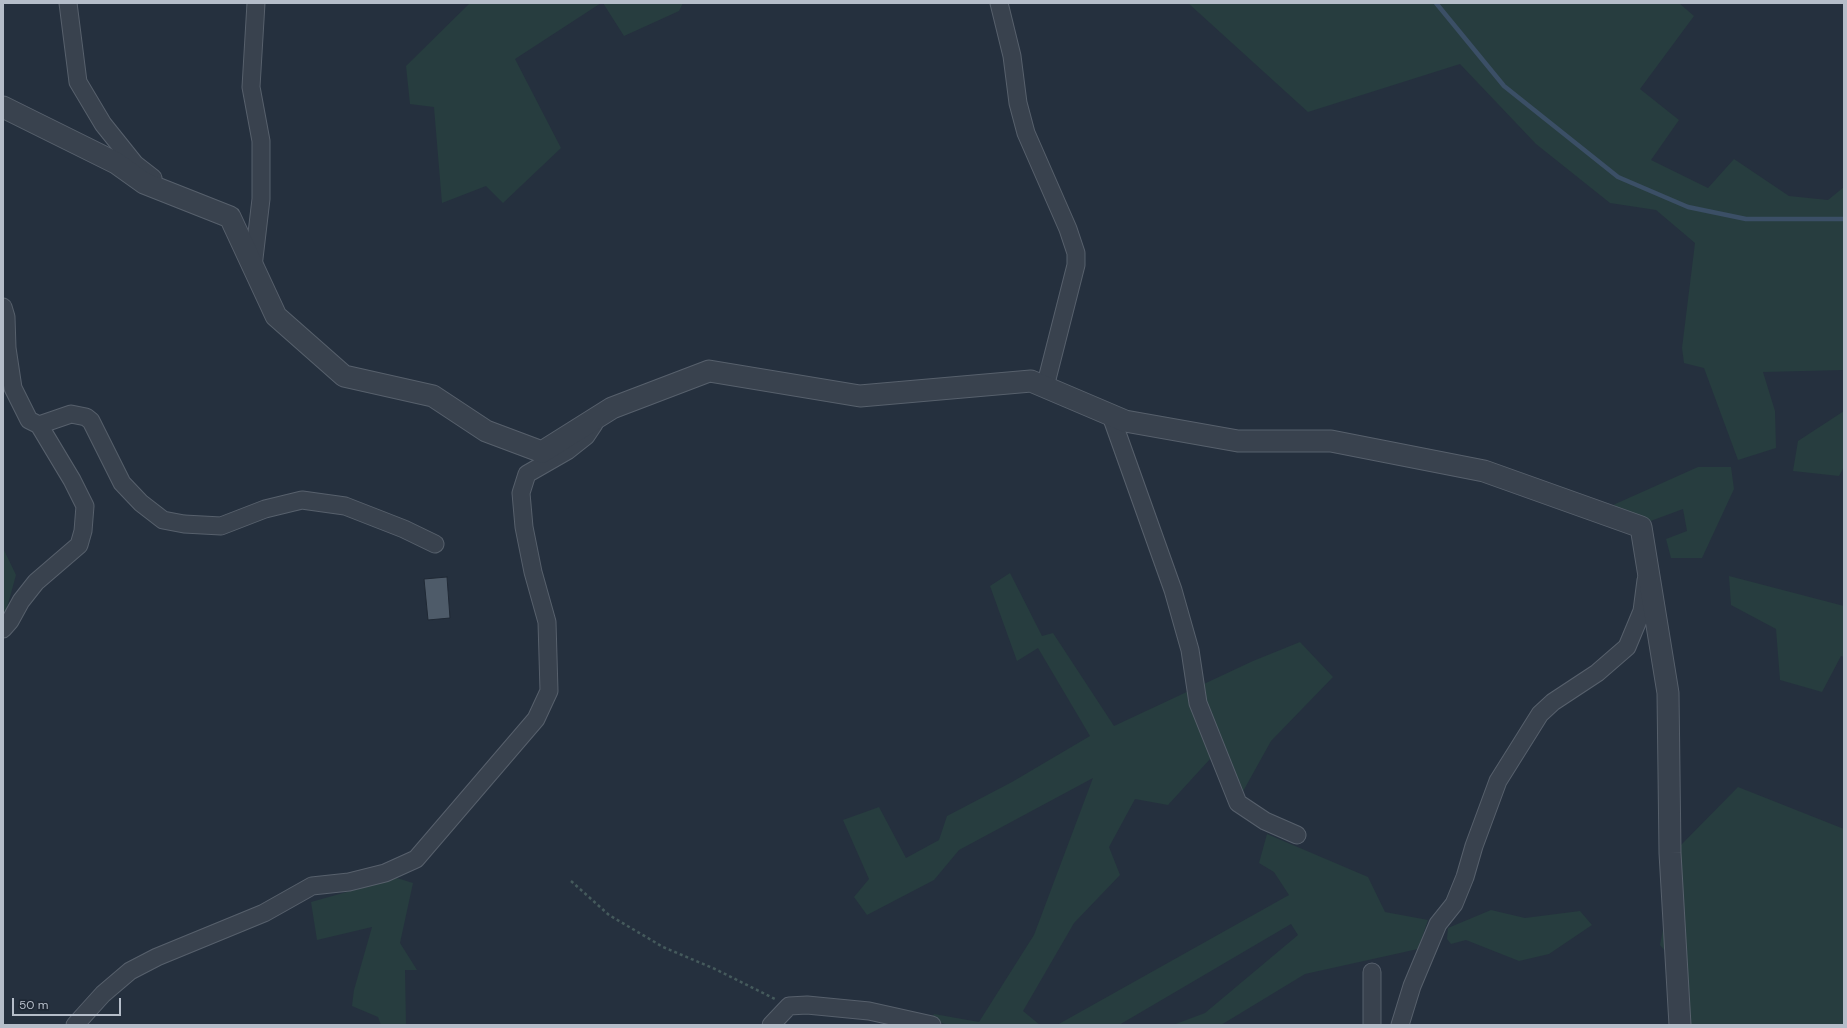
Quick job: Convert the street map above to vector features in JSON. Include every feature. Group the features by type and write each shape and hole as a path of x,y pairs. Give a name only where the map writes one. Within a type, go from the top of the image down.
{"street":[{"path":"68,3 78,82 103,124 135,164 171,194"},
{"path":"253,267 261,199 261,141 252,87 256,3"},
{"path":"998,3 1012,56 1018,103 1026,133 1068,229 1076,253 1076,265 1045,387"},
{"path":"3,107 116,163 144,183 230,217 276,316 344,376 433,396 486,431 542,452 612,408 709,371 860,396 1030,381 1125,421 1238,441 1331,441 1484,471 1641,527 1668,693 1670,853 1680,1025"},
{"path":"3,307 6,317 7,348 13,388 29,420 39,425 72,480 85,506 83,531 79,545 36,582 21,601 10,621 3,629"},
{"path":"39,425 71,414 86,417 91,421 122,483 141,503 163,520 184,524 221,526 265,509 302,500 345,506 404,529 435,544"},
{"path":"75,1025 103,994 130,971 157,957 264,913 312,886 350,882 386,873 416,859 536,719 549,691 547,622 532,572 524,527 521,493 527,474 567,450 586,436 601,415"},
{"path":"1111,416 1173,590 1190,650 1198,703 1238,803 1265,821 1297,835"},
{"path":"1400,1025 1412,986 1438,924 1454,904 1465,877 1474,846 1498,781 1540,714 1553,702 1597,673 1627,647 1642,611 1648,564"},
{"path":"1372,972 1372,1025"},
{"path":"771,1025 789,1006 807,1005 869,1011 932,1025"}],"path":[{"path":"571,881 609,915 662,947 715,969 789,1006"}],"green space":[{"path":"470,3 601,3 515,59 561,148 503,203 486,186 442,203 434,107 410,104 406,66"},
{"path":"603,3 683,3 679,11 624,36"},
{"path":"1188,3 1679,3 1694,16 1640,89 1679,120 1651,160 1708,188 1734,159 1789,196 1828,200 1844,187 1844,370 1763,372 1775,411 1776,448 1738,460 1704,368 1684,363 1682,348 1695,243 1656,210 1610,203 1536,144 1460,64 1308,112"},
{"path":"1844,411 1844,467 1839,476 1793,471 1798,441"},
{"path":"1698,467 1731,467 1734,489 1702,558 1671,558 1666,539 1687,531 1683,509 1648,522 1613,505"},
{"path":"3,548 16,575 5,615 3,617"},
{"path":"1010,573 1042,636 1053,633 1114,726 1253,661 1300,642 1333,677 1271,741 1241,795 1221,747 1168,805 1135,799 1109,847 1120,875 1074,923 1023,1011 1040,1025 949,1025 931,1020 934,1014 979,1022 1034,935 1093,778 959,850 934,880 867,915 854,897 869,879 843,820 879,807 906,858 939,840 947,816 1012,782 1090,736 1038,648 1017,661 990,586"},
{"path":"1729,576 1844,606 1844,657 1841,656 1822,692 1780,680 1776,629 1731,605"},
{"path":"1738,787 1844,829 1844,1025 1690,1025 1687,977 1660,945 1679,847"},
{"path":"1267,834 1368,877 1385,912 1428,920 1418,949 1305,974 1221,1025 1173,1025 1205,1013 1298,935 1291,924 1119,1025 1057,1025 1289,895 1274,872 1259,863"},
{"path":"397,878 413,883 400,943 417,970 405,970 406,1025 381,1025 378,1017 352,1006 354,990 372,927 317,940 311,902"},
{"path":"1491,910 1525,918 1580,911 1592,925 1549,954 1519,961 1466,940 1451,944 1447,939 1448,928"}],"building":[{"path":"447,577 450,618 428,620 424,579"}],"waterway":[{"path":"1436,3 1504,86 1618,177 1688,207 1746,219 1844,219"}]}
